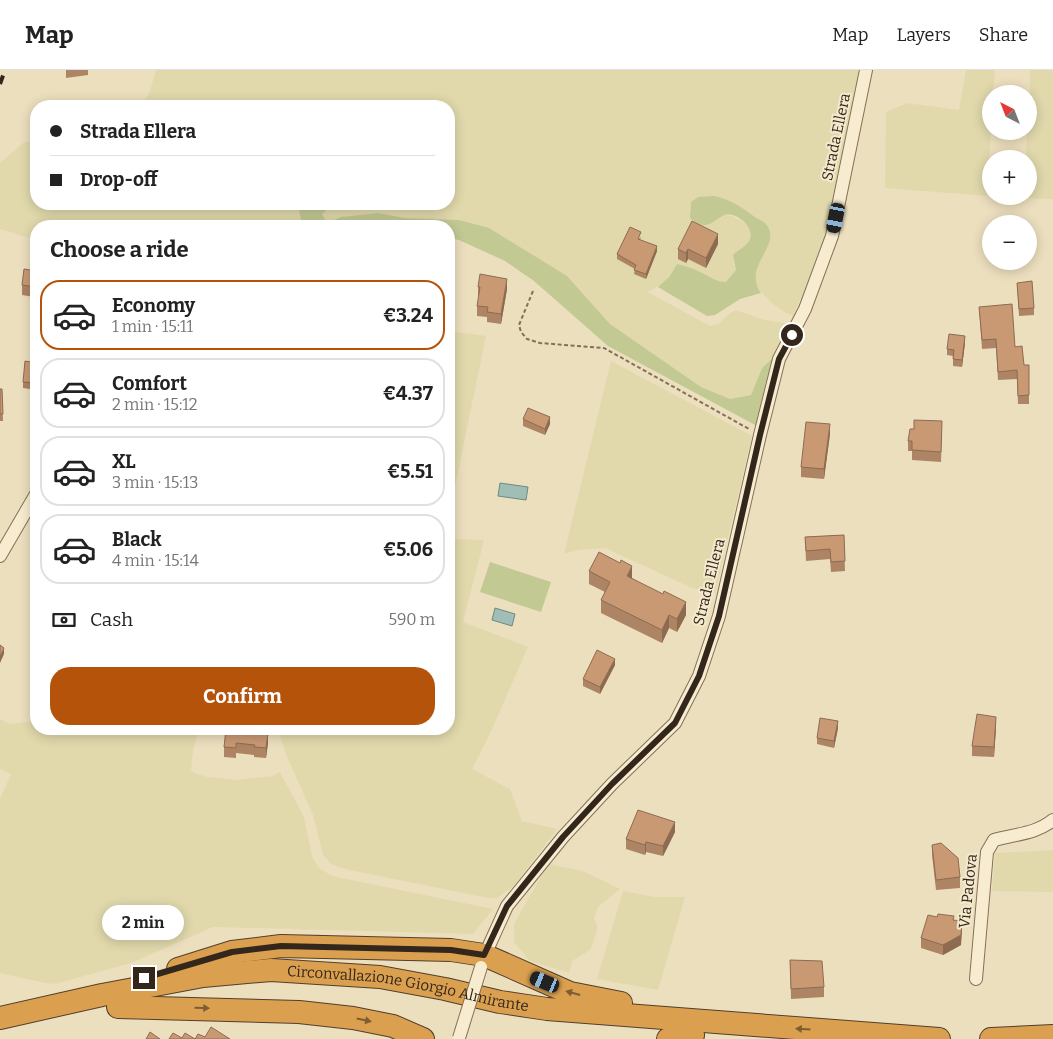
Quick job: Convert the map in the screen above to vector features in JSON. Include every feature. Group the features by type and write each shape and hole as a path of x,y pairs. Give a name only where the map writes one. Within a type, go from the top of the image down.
{"highway":[{"path":"423,1039 393,1026 344,1017 300,1012 110,1001 120,984 232,952 281,946 451,950 570,993 655,1009 691,1028"},
{"name":"Circonvallazione Giorgio Almirante","path":"0,1032 203,976 271,970 380,977 445,989 500,1002 691,1028 746,1039"},
{"name":"Circonvallazione Giorgio Almirante","path":"0,1018 110,1001"},
{"path":"668,1039 691,1028"},
{"name":"Circonvallazione Giorgio Almirante","path":"691,1028 939,1039"},
{"path":"991,1039 1053,1036"}],"street":[{"name":"Strada Ellera","path":"458,1039 483,961 507,906 563,837 612,784 675,723 699,676 719,616 779,359 805,309 832,236 866,70"},
{"path":"0,556 30,504"},
{"name":"Via Padova","path":"976,979 987,852 994,840 1035,831 1053,820"}],"path":[{"path":"533,291 519,325 521,332 527,339 540,343 604,348 760,435"}],"shaded area":[{"path":"156,70 858,70 859,76 829,236 793,316 772,303 756,286 754,279 758,264 769,242 762,221 705,197 698,197 692,202 690,210 712,223 725,215 733,216 746,224 750,231 750,239 746,246 739,249 733,262 736,270 726,282 719,282 711,280 699,271 677,264 664,283 648,292 710,326 718,324 736,310 765,320 789,324 775,356 762,368 751,395 730,399 701,387 610,324 567,276 459,220 405,218 378,213 325,220 322,214 325,210 455,210 455,100 144,100 149,94"},
{"path":"966,70 995,70 994,85 982,85 982,140 990,140 990,150 982,150 982,196 885,188 886,112 907,103 959,110"},
{"path":"1030,70 1053,70 1053,199 1037,198 1037,150 1026,150 1027,140 1038,140 1038,85 1030,85"},
{"path":"30,141 30,210 299,210 301,220 30,220 30,238 0,229 0,163 23,143"},
{"path":"455,332 486,336 455,486"},
{"path":"611,361 752,436 715,593 692,588 605,548 579,550 564,554"},
{"path":"455,539 484,540 463,622 528,647 489,736 472,769 510,789 522,821 557,829 514,886 497,898 488,898 345,869 331,864 323,855 313,815 285,752 280,735 455,735"},
{"path":"0,719 10,724 30,722 30,735 197,735 193,750 191,770 194,773 208,777 237,780 272,776 280,772 304,817 312,856 319,868 332,876 493,909 473,934 213,927 131,963 55,984 0,973 0,799 11,774 0,769"},
{"path":"1053,850 1053,892 992,891 995,853"},
{"path":"548,864 583,871 620,889 598,907 594,918 598,928 590,950 572,961 569,973 530,961 514,942 514,924"},
{"path":"623,891 654,897 685,897 658,990 597,979"}],"green space":[{"path":"714,196 734,203 763,222 767,225 770,235 756,275 756,284 761,293 740,299 715,315 707,316 658,287 669,277 677,264 694,269 715,280 726,282 736,270 733,255 745,246 751,234 744,221 735,216 725,215 710,224 704,225 698,224 690,218 691,202 698,197"},
{"path":"299,210 326,211 322,214 325,220 301,220"},
{"path":"378,213 405,218 459,220 489,228 567,276 610,324 701,387 730,399 751,395 762,368 775,356 757,426 608,346 534,281 505,261 455,239 455,220 334,220 341,217"},
{"path":"490,562 551,582 541,612 480,592"}],"water":[{"path":"500,483 528,487 526,500 498,496"},
{"path":"495,608 515,614 512,626 492,620"}],"building":[{"path":"692,221 718,234 706,258 688,249 686,253 678,249"},
{"path":"630,227 641,232 638,239 657,246 646,274 634,270 636,265 617,254"},
{"path":"24,269 30,270 30,286 22,285"},
{"path":"480,274 507,279 501,314 487,312 488,307 477,306"},
{"path":"1032,281 1034,308 1019,309 1017,283"},
{"path":"1012,304 1015,347 1022,346 1024,365 1029,365 1029,395 1018,396 1017,370 998,372 996,339 982,340 979,307"},
{"path":"949,334 965,336 962,360 953,359 954,350 947,349"},
{"path":"25,361 30,362 30,383 23,382"},
{"path":"0,389 2,389 3,414 0,414"},
{"path":"528,408 550,417 545,429 523,419"},
{"path":"914,420 942,421 941,452 912,450 912,441 908,441 910,429 914,429"},
{"path":"806,422 830,424 824,469 801,467"},
{"path":"844,535 845,561 831,562 830,549 806,551 805,537"},
{"path":"599,552 620,563 621,560 632,566 627,576 663,594 664,591 686,602 677,619 669,615 662,630 601,600 610,582 589,571"},
{"path":"0,645 4,648 0,657"},
{"path":"597,650 615,659 600,687 583,679"},
{"path":"977,714 996,717 994,747 972,746"},
{"path":"820,718 838,721 834,741 817,738"},
{"path":"225,735 268,735 266,748 236,743 236,748 224,747"},
{"path":"638,810 675,822 663,846 646,842 645,845 626,839"},
{"path":"941,843 958,858 960,877 936,880 932,845"},
{"path":"938,914 954,916 953,920 962,921 961,935 943,945 921,938 928,915 937,917"},
{"path":"790,960 822,961 824,987 791,989"},
{"path":"211,1027 230,1039 195,1039 198,1034 205,1037"},
{"path":"150,1032 160,1039 146,1039"},
{"path":"173,1033 182,1038 185,1033 195,1039 169,1039"}],"railway":[{"path":"0,84 5,70"}],"route":[{"path":"144,978 232,952 281,946 451,950 484,955 507,906 563,837 612,784 675,723 699,676 719,616 779,359 792,335"}]}
